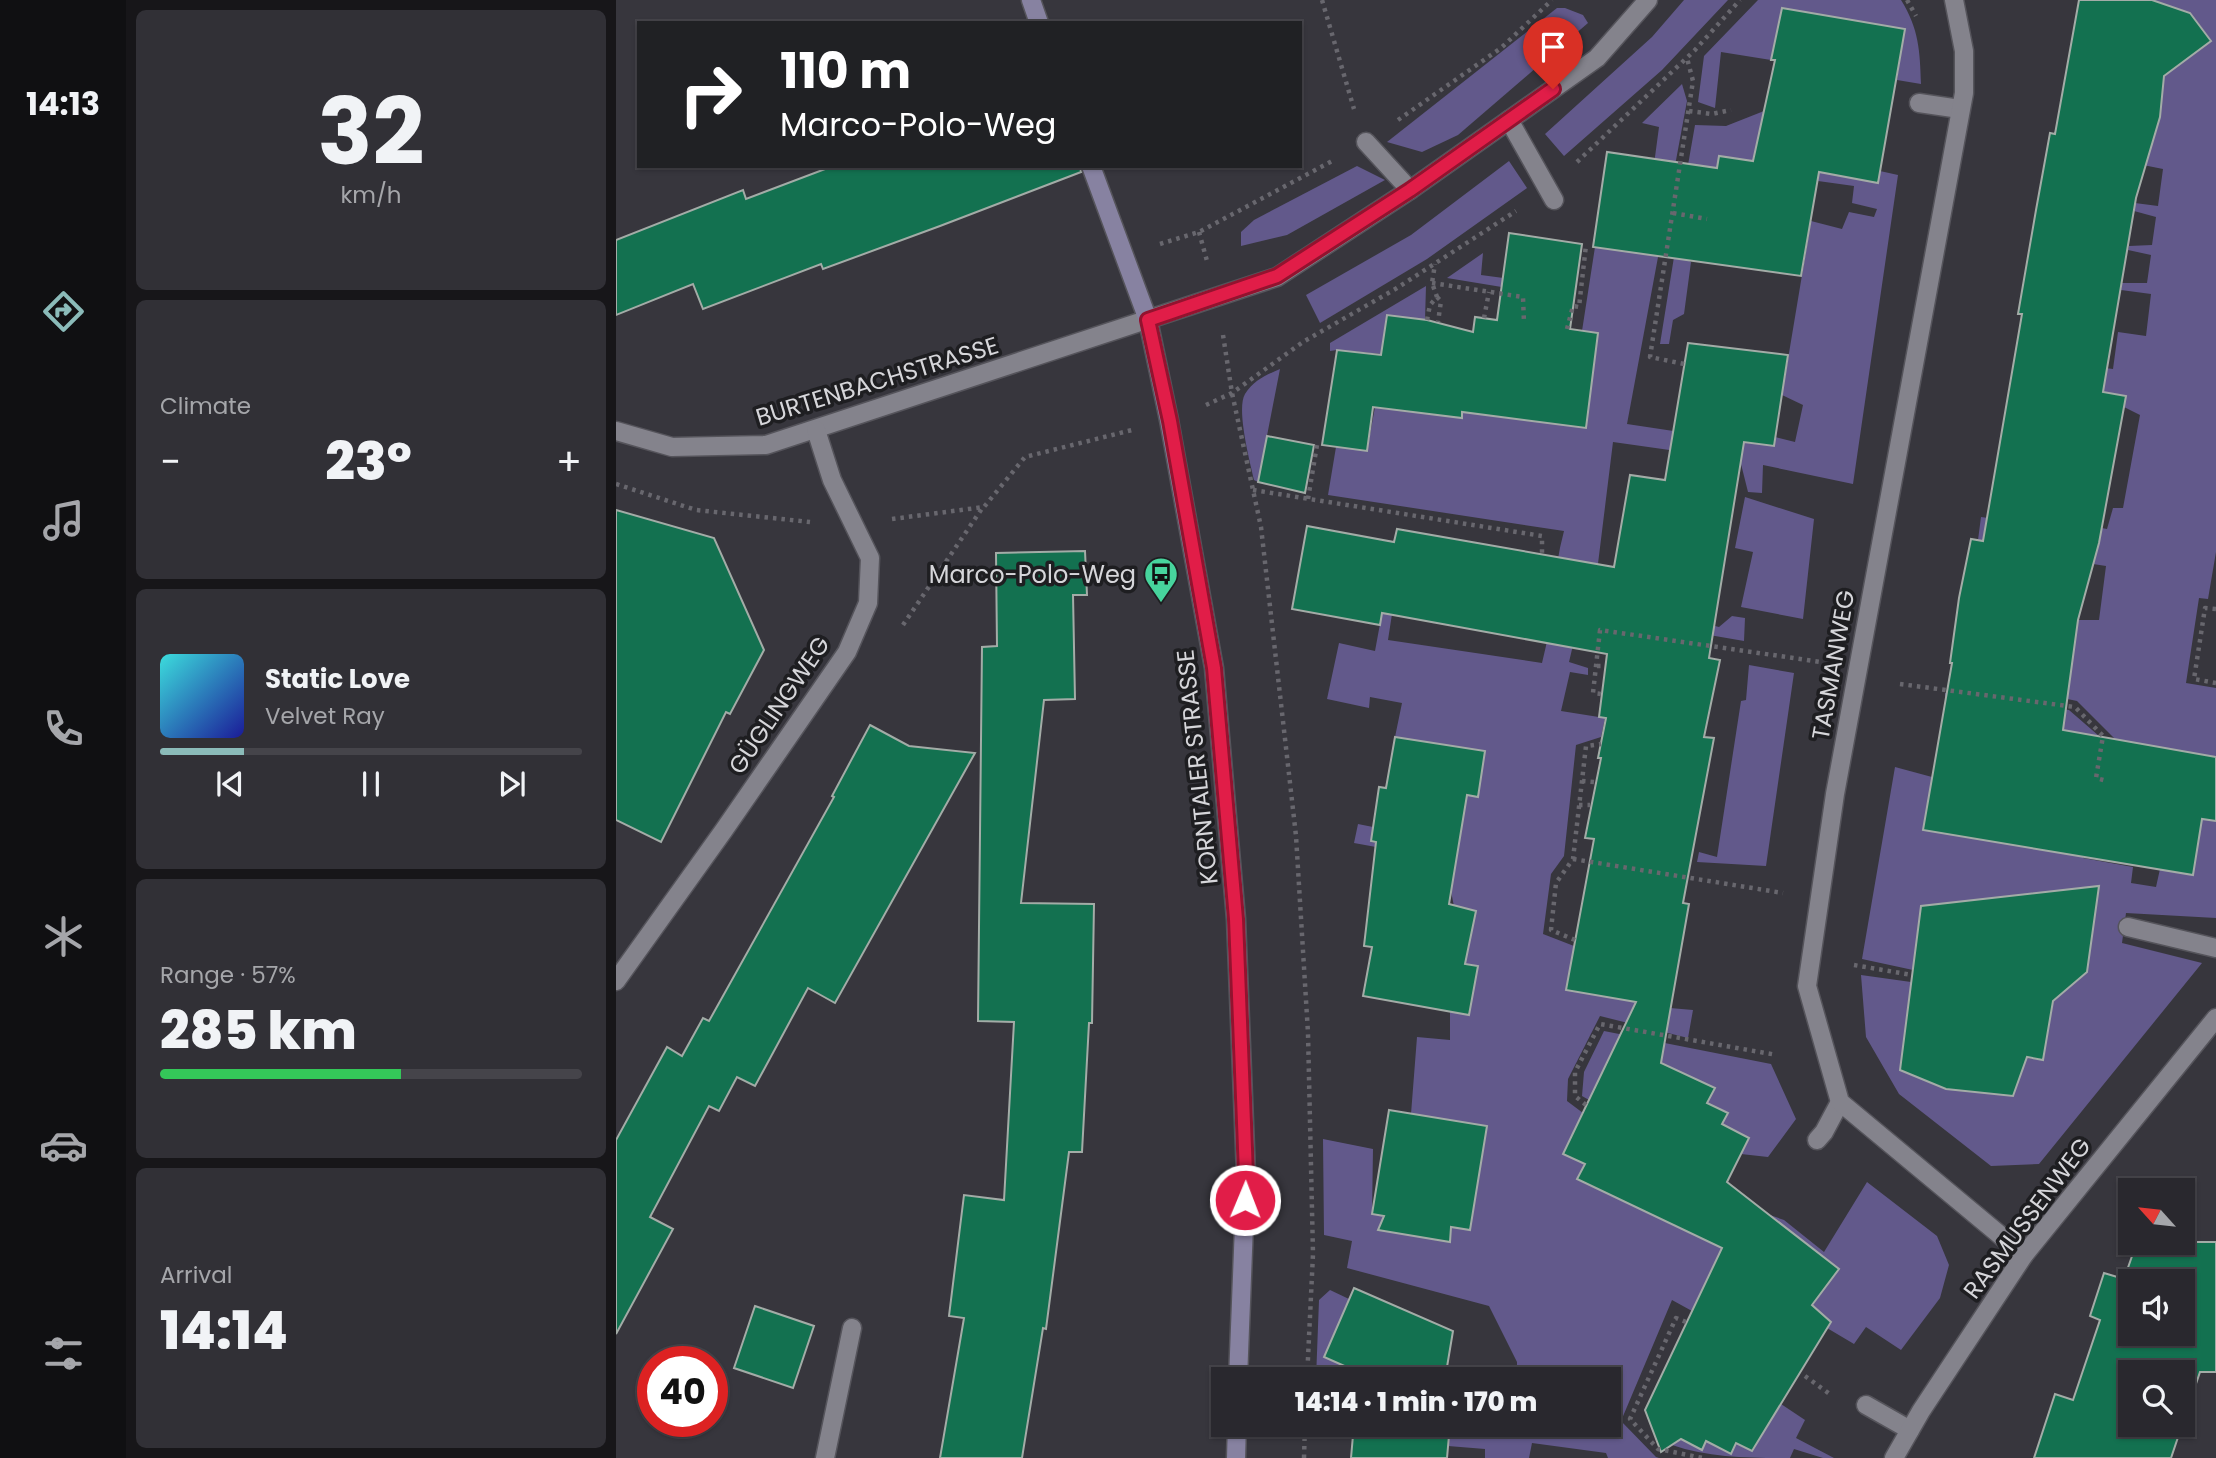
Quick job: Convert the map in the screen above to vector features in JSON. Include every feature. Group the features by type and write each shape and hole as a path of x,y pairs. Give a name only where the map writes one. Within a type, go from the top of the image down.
{"street":[{"path":"1031,0 1038,21"},
{"path":"1148,320 1277,276 1410,190 1597,58 1648,0"},
{"name":"TASMANWEG","path":"1840,1102 1807,986 1835,794 1964,93 1964,51 1954,0"},
{"path":"1919,103 1961,110"},
{"path":"1509,120 1551,195"},
{"path":"1366,142 1410,190"},
{"name":"KORNTALER STRASSE","path":"1092,168 1148,320 1170,421 1214,668 1236,919 1246,1174 1238,1367"},
{"name":"BURTENBACHSTRASSE","path":"616,431 672,447 766,445 1148,320"},
{"name":"GÜGLINGWEG","path":"616,981 847,652 868,603 870,558 832,480 816,430"},
{"path":"2128,927 2216,948"},
{"name":"RASMUSSENWEG","path":"1894,1458 2024,1255 2216,1018"},
{"path":"1817,1140 1840,1102 2024,1255"},
{"path":"825,1458 852,1328"},
{"path":"1866,1405 1910,1430"},
{"path":"1236,1458 1237,1437"}],"path":[{"path":"1322,0 1347,89 1366,142"},
{"path":"1124,256 1199,232 1366,142 1501,48 1552,0"},
{"path":"900,630 984,507 1025,457 1170,421 1232,393 1304,342 1551,195 1687,58 1740,0"},
{"path":"1684,363 1650,357 1693,81 1687,58"},
{"path":"1689,111 1712,114 1731,110"},
{"path":"1673,214 1707,219"},
{"path":"1567,329 1573,306 1578,307 1586,245"},
{"path":"1435,263 1432,283 1441,301 1438,322"},
{"path":"1432,283 1523,297 1524,323"},
{"path":"1484,318 1489,292"},
{"path":"1216,296 1232,393 1261,527 1296,836 1308,1033 1313,1254 1308,1367"},
{"path":"1427,320 1430,305 1437,297"},
{"path":"1308,499 1317,445"},
{"path":"616,484 696,510 815,523 881,520 984,507"},
{"path":"1253,490 1542,536 1542,555"},
{"path":"2216,609 2205,608 2194,679 2216,683"},
{"path":"1601,694 1593,693 1600,630 1832,664"},
{"path":"1597,666 1605,666"},
{"path":"1900,684 2075,707 2103,736 2096,778 2107,781"},
{"path":"1575,940 1550,930 1556,883 1573,859 1586,746 1601,744"},
{"path":"1582,781 1594,782"},
{"path":"1579,805 1590,805"},
{"path":"1573,859 1790,894"},
{"path":"1854,965 1912,975"},
{"path":"1586,1105 1575,1096 1576,1072 1600,1024 1777,1055"},
{"path":"1686,1322 1676,1318 1630,1419 1658,1450 1703,1458"},
{"path":"1304,1458 1305,1437"}],"shaded area":[{"path":"1684,0 1728,0 1662,70 1564,156 1545,134 1652,37"},
{"path":"1758,0 1901,0 1912,21 1917,41 1921,84 1897,80 1904,29 1782,8 1771,60 1721,52 1715,108 1698,102 1704,56"},
{"path":"2154,0 2216,0 2216,552 2208,599 2199,598 2186,683 2216,688 2216,761 2215,757 2115,739 2077,701 2053,696 2078,620 2099,620 2106,566 2093,564 2094,559 1978,540 1981,517 2107,529 2113,508 2123,508 2140,415 2124,407 2039,381 2067,363 2113,369 2118,332 2146,336 2151,294 2121,290 2122,283 2147,283 2151,255 2128,250 2129,246 2152,245 2156,217 2134,211 2135,203 2158,206 2163,169 2143,165 2160,117 2164,76 2211,40 2185,11 2158,5"},
{"path":"1557,8 1583,15 1588,23 1458,135 1422,152 1387,142"},
{"path":"1682,84 1687,101 1627,424 1773,446 1775,437 1795,442 1803,405 1782,395 1811,221 1842,229 1849,212 1874,217 1877,209 1852,203 1854,186 1818,181 1819,172 1878,182 1880,171 1898,175 1853,484 1763,465 1762,493 1748,492 1740,460 1613,442 1595,588 1653,611 1719,627 1732,616 1745,618 1744,641 1617,619 1578,624 1569,662 1588,668 1588,675 1570,672 1561,711 1605,718 1601,737 1576,745 1564,856 1551,874 1543,934 1574,946 1566,989 1693,1010 1688,1038 1600,1016 1568,1079 1567,1101 1583,1113 1563,1154 1585,1164 1578,1178 1719,1197 1784,1220 1824,1252 1867,1182 1937,1236 1949,1265 1940,1298 1901,1350 1866,1327 1854,1344 1827,1328 1831,1322 1811,1307 1839,1269 1780,1223 1729,1233 1692,1311 1672,1300 1621,1421 1621,1367 1517,1367 1489,1306 1347,1268 1352,1241 1324,1235 1323,1139 1373,1149 1372,1214 1418,1222 1450,1242 1451,1227 1470,1230 1487,1127 1411,1114 1417,1037 1450,1040 1450,1012 1469,1014 1478,967 1465,964 1451,891 1409,853 1354,843 1358,824 1373,827 1371,842 1396,846 1467,795 1478,797 1485,751 1395,737 1402,703 1370,697 1369,708 1327,699 1339,643 1375,651 1382,613 1392,614 1388,640 1542,663 1564,531 1328,495 1336,447 1367,451 1375,407 1462,412 1598,333 1582,331 1595,247 1642,254 1659,127 1642,123"},
{"path":"1764,111 1753,161 1719,156 1708,210 1681,205 1695,125 1726,126"},
{"path":"1509,161 1527,188 1427,259 1320,323 1306,295 1411,235"},
{"path":"1357,166 1385,180 1287,235 1241,246 1241,232 1254,220"},
{"path":"1679,226 1682,257 1691,262 1684,314 1673,320 1669,344 1660,344"},
{"path":"1483,253 1481,275 1563,286 1532,292 1447,278"},
{"path":"1426,286 1425,320 1387,315 1381,354 1330,351 1330,343"},
{"path":"1280,369 1258,482 1254,480 1247,449 1243,401 1245,394 1256,382"},
{"path":"1745,497 1814,519 1803,619 1741,607 1753,552 1735,548"},
{"path":"1749,665 1794,673 1766,866 1697,862 1699,852 1717,857 1741,701 1746,700"},
{"path":"1945,693 2069,710 2099,736 2083,858 2133,867 2131,883 2156,887 2160,869 2192,875 2202,819 2216,821 2216,918 2126,913 2122,943 2202,963 2039,1164 1991,1166 1899,1094 1866,1037 1861,975 1911,982 1900,1070 1946,1089 2007,1095 2026,1058 2043,1060 2055,992 2085,973 2093,932 2084,919 1998,911 1964,901 1921,906 1913,970 1862,959 1895,767 1932,777 1923,830 2019,846 2043,719 1945,703"},
{"path":"1604,1031 1771,1064 1796,1119 1768,1157 1741,1154 1749,1138 1722,1124 1727,1113 1707,1103 1715,1088 1637,1052 1589,1100 1582,1096 1584,1072"},
{"path":"1330,1290 1349,1299 1324,1357 1347,1367 1316,1367 1319,1300"},
{"path":"1781,1404 1805,1420 1796,1438 1834,1458 1823,1458 1794,1449 1790,1458 1730,1456 1701,1453 1672,1445 1681,1439 1701,1449 1706,1441 1731,1453 1736,1443 1752,1450"},
{"path":"1621,1421 1659,1458 1608,1458 1606,1453 1532,1443 1529,1458 1485,1458 1485,1449 1448,1446 1448,1437 1621,1437"}],"building":[{"path":"2079,0 2152,0 2190,13 2211,41 2164,76 2160,117 2136,198 2103,392 2126,396 2099,543 2078,620 2063,730 2216,757 2216,821 2202,819 2193,875 1923,830 1952,663 1959,598 1971,539 1983,541 2022,314 2018,314 2036,210 2050,133 2055,134"},
{"path":"1782,8 1905,29 1878,183 1819,172 1801,276 1593,247 1607,152 1717,168 1719,156 1753,161 1775,60 1771,60"},
{"path":"828,168 1080,168 1081,172 823,269 821,264 703,309 693,284 616,315 616,240 743,190 746,199"},
{"path":"1509,233 1582,244 1570,329 1598,333 1586,428 1462,412 1462,418 1373,407 1367,451 1322,445 1337,350 1381,355 1387,315 1427,320 1473,332 1475,317 1497,320"},
{"path":"1688,343 1788,355 1774,446 1744,442 1709,658 1720,660 1704,737 1714,738 1683,903 1689,904 1661,1063 1715,1088 1707,1103 1728,1113 1722,1124 1749,1138 1727,1182 1839,1269 1812,1305 1831,1322 1752,1451 1736,1443 1731,1454 1706,1441 1702,1450 1681,1439 1661,1452 1645,1410 1722,1248 1577,1179 1585,1164 1563,1154 1636,1002 1566,990 1594,839 1585,838 1606,718 1599,717 1607,654 1382,613 1380,625 1292,609 1307,526 1394,542 1397,529 1614,567 1630,475 1665,480"},
{"path":"1267,436 1314,445 1305,493 1258,482"},
{"path":"616,510 714,538 764,650 730,714 726,712 661,842 616,820"},
{"path":"1085,551 1087,595 1073,595 1075,699 1044,700 1021,903 1094,904 1092,1023 1089,1023 1082,1152 1069,1152 1046,1329 1043,1328 1022,1458 940,1458 964,1318 949,1316 964,1195 1004,1200 1014,1022 978,1021 982,647 997,646 996,553"},
{"path":"870,725 909,746 975,753 835,1003 808,988 755,1086 737,1077 719,1111 709,1106 650,1217 673,1229 616,1334 616,1140 667,1047 682,1056 703,1018 709,1021 834,797 832,796"},
{"path":"1395,737 1485,751 1478,797 1467,795 1449,904 1476,911 1465,964 1478,966 1469,1015 1363,996 1372,947 1364,946 1376,842 1371,841 1379,787 1386,788"},
{"path":"2099,886 2087,972 2053,1001 2043,1060 2027,1057 2013,1096 1946,1089 1900,1070 1921,906"},
{"path":"1389,1110 1487,1126 1470,1230 1451,1227 1450,1242 1378,1230 1384,1216 1372,1214"},
{"path":"2195,1242 2216,1242 2216,1372 2200,1372 2195,1387 2195,1360 2118,1360 2118,1437 2178,1437 2171,1458 2034,1458 2055,1394 2073,1400 2100,1320 2090,1316 2104,1273 2118,1277 2118,1346 2195,1346 2195,1269 2128,1269 2132,1255 2195,1255"},
{"path":"1354,1288 1453,1331 1447,1367 1347,1367 1324,1357"},
{"path":"755,1306 814,1326 793,1388 734,1368"},
{"path":"1353,1437 1449,1437 1447,1458 1351,1458"}],"place":[{"name":"Marco-Polo-Weg","path":"1161,604"}],"route":[{"path":"1245,1200 1236,919 1214,668 1170,421 1148,320 1277,276 1410,190 1553,89"}]}
